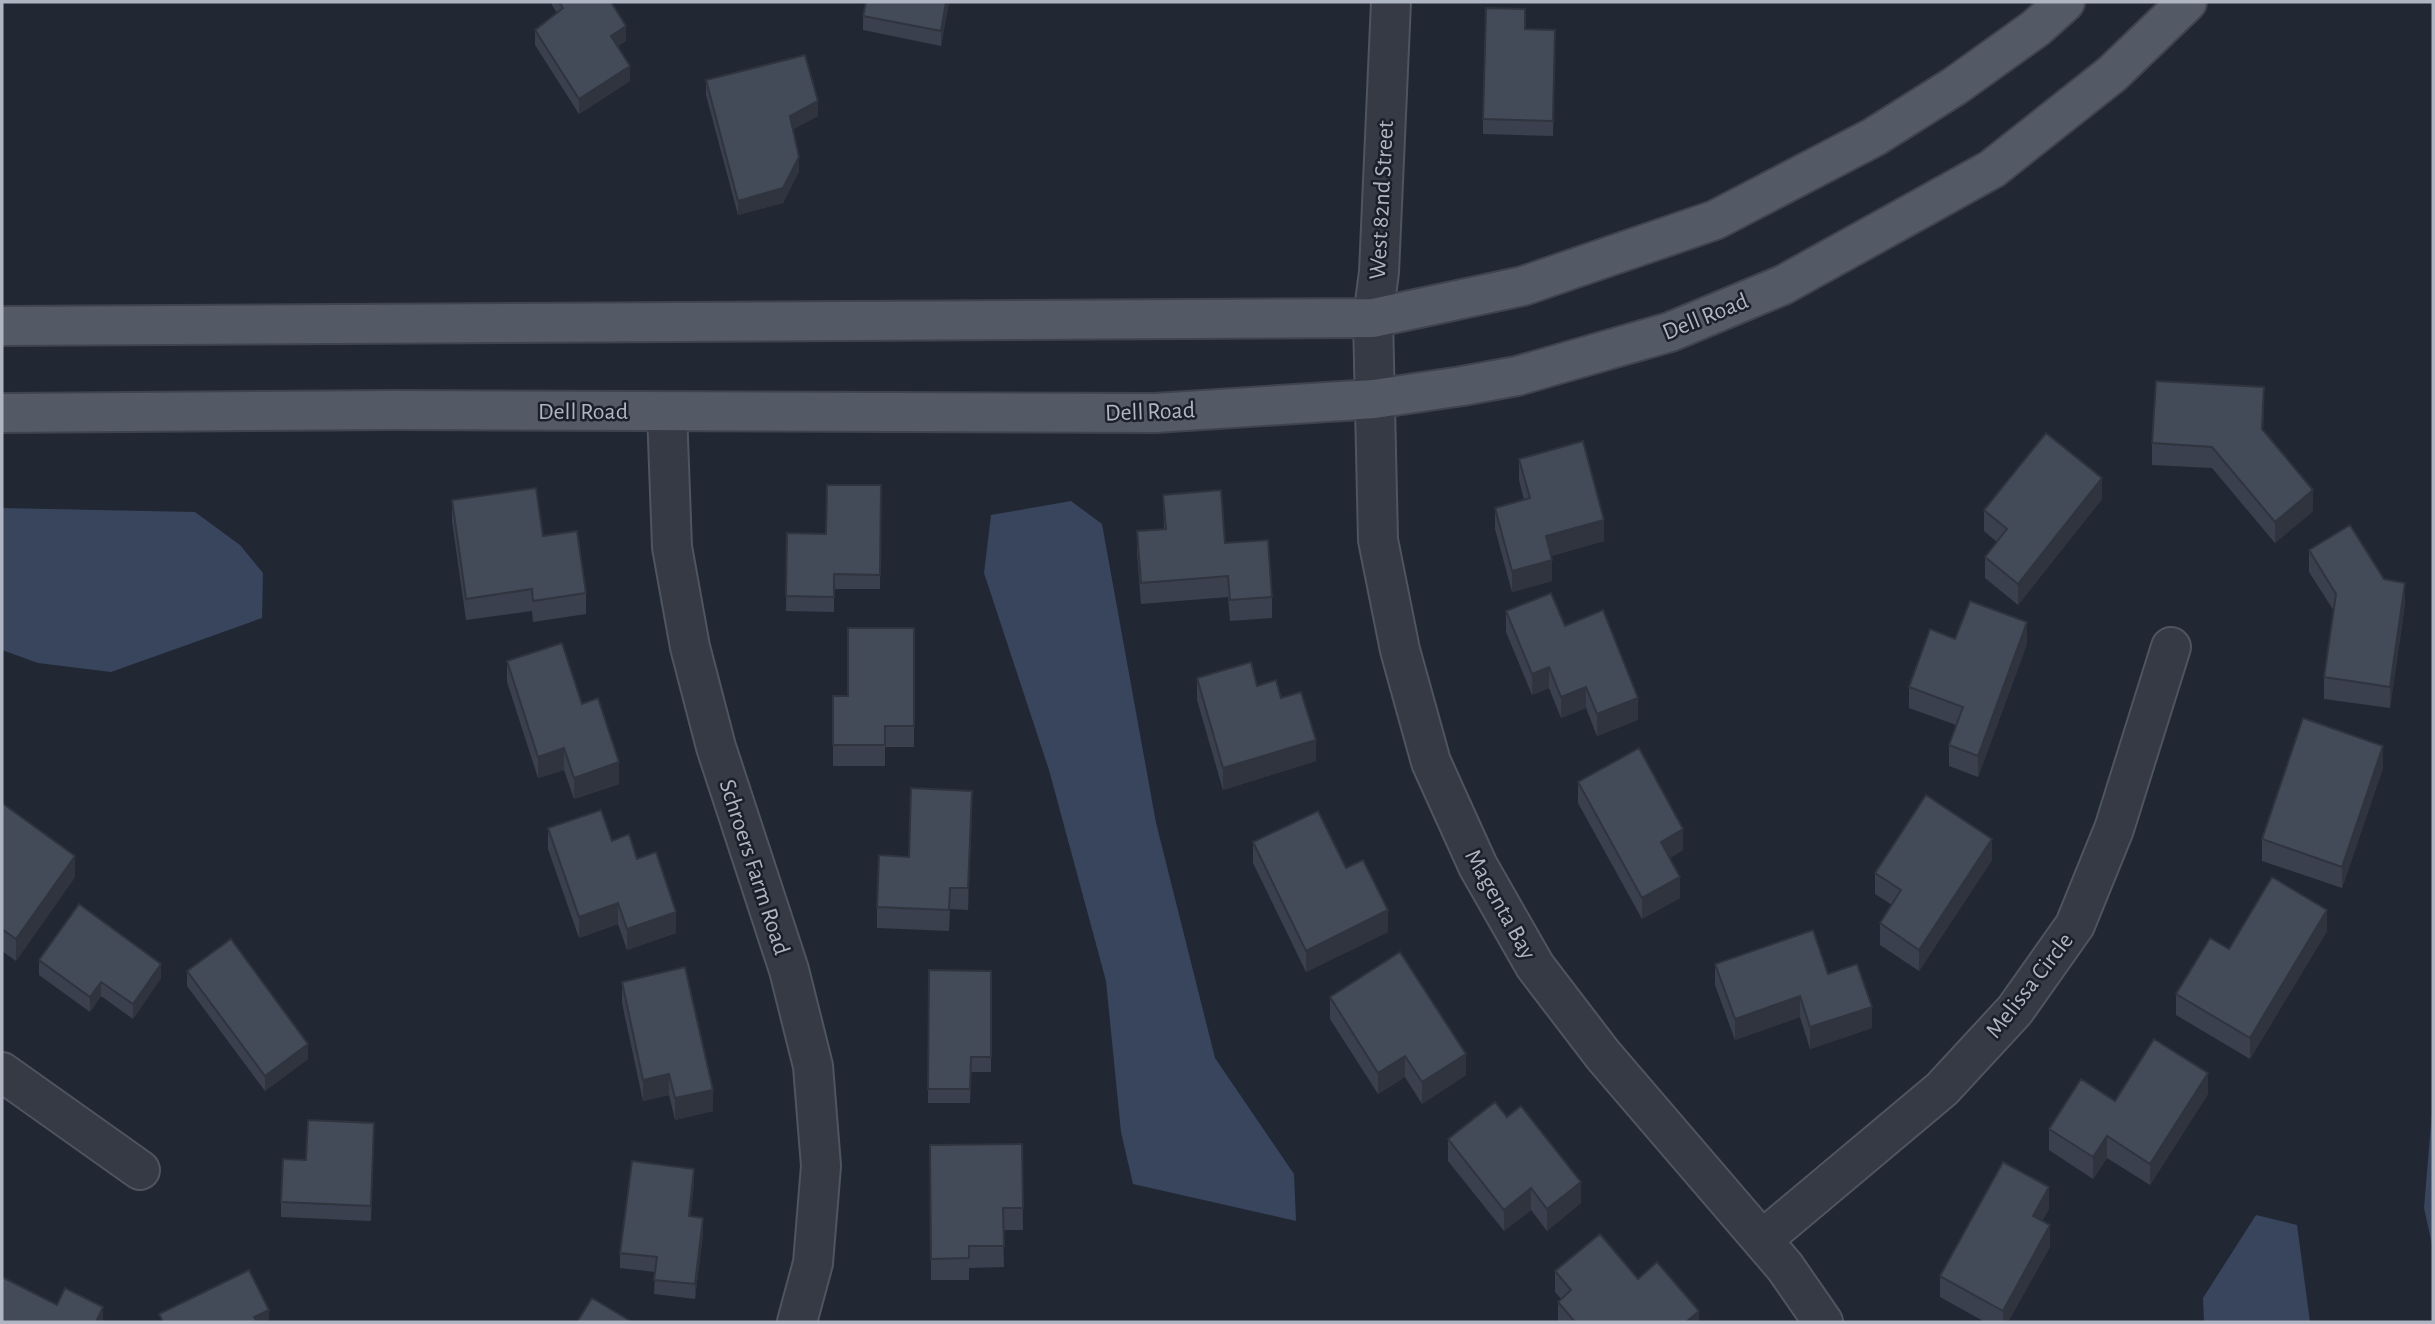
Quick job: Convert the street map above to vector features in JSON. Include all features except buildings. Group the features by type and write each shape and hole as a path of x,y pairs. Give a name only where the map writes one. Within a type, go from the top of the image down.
{"main road":[{"path":"2,326 1373,318 1523,286 1715,220 1874,137 1955,86 2036,28 2065,2"},
{"name":"Dell Road","path":"2,413 1155,413 1374,399 1484,382 1572,361 1670,332 1783,285 1992,169 2112,74 2187,2"}],"street":[{"name":"West 82nd Street","path":"1374,399 1373,318 1379,272 1391,2"},
{"name":"Magenta Bay","path":"1374,399 1378,540 1400,650 1431,762 1478,866 1535,966 1603,1055 1785,1267 1823,1322"},
{"name":"Schroers Farm Road","path":"667,412 672,547 690,647 716,747 789,970 813,1066 821,1166 813,1263 797,1322"},
{"name":"Melissa Circle","path":"1762,1240 1942,1089 2015,1010 2075,925 2114,829 2171,647"},
{"path":"2,1072 140,1170"}],"water":[{"path":"1071,501 1102,524 1156,823 1215,1058 1294,1174 1296,1221 1133,1184 1121,1132 1106,981 1049,770 984,573 991,515"},
{"path":"2,508 195,512 240,545 263,573 262,618 111,672 38,663 2,650"},
{"path":"2433,1100 2433,1249 2424,1208"},
{"path":"2256,1215 2297,1225 2310,1322 2204,1322 2203,1298"}]}
